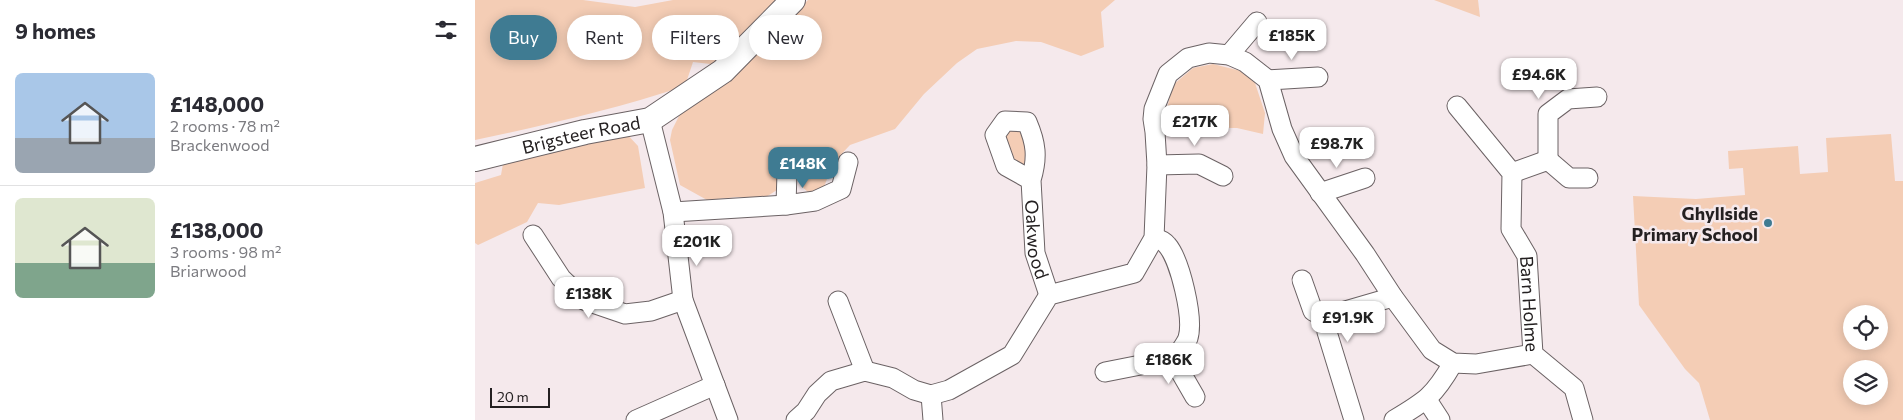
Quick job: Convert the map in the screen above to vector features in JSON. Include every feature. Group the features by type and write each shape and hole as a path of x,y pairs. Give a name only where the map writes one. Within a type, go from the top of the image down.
{"street":[{"name":"Brigsteer Road","path":"475,159 585,132 650,120 723,71 793,0"},
{"path":"1229,55 1257,22"},
{"path":"796,420 817,394 831,381 865,371 893,378 914,390 931,395 949,390 1012,355 1049,295 1134,273 1154,238 1157,166 1153,119 1154,109 1168,74 1188,58 1209,53 1229,55 1245,62 1268,80 1282,129 1294,156 1365,254 1393,297 1433,350 1453,363 1476,364 1533,354"},
{"path":"1268,80 1318,77"},
{"path":"1588,178 1569,178 1548,160 1548,114 1568,99 1597,98"},
{"path":"1457,106 1511,173 1548,160"},
{"path":"650,120 673,212 683,300 728,420"},
{"path":"673,212 786,205 815,201 841,189 848,162"},
{"path":"1157,166 1199,164 1223,176"},
{"path":"786,205 787,172"},
{"name":"Barn Holme","path":"1511,173 1511,229 1527,256 1533,354 1574,388 1583,420"},
{"path":"1320,193 1365,178"},
{"name":"Oakwood","path":"1031,180 1035,253 1049,295"},
{"path":"533,235 561,278 584,300 625,314 651,311 683,300"},
{"path":"1105,372 1176,358 1188,338 1188,303 1181,278 1168,245 1161,239 1154,238"},
{"path":"1302,280 1313,311 1330,320"},
{"path":"1354,420 1327,332 1330,320 1338,313 1393,297"},
{"path":"838,301 865,371"},
{"path":"1176,358 1180,371 1195,397"},
{"path":"1395,420 1427,400 1440,386 1453,363"},
{"path":"636,420 715,385"},
{"path":"931,395 933,420"},
{"path":"1427,400 1440,420"}],"shaded area":[{"path":"475,0 583,0 635,7 673,0 779,0 765,15 749,15 749,32 739,43 739,15 652,15 652,60 724,60 719,65 693,62 685,86 581,116 475,140"},
{"path":"808,0 1115,0 1101,12 1104,47 1081,56 1041,42 1016,41 977,49 957,63 924,94 895,129 850,145 833,163 824,187 809,193 800,185 797,167 781,168 777,190 766,197 707,200 680,185 670,140 672,130 680,114 730,79 749,60 822,60 822,15 793,15"},
{"path":"1434,0 1478,0 1480,17"},
{"path":"1213,64 1241,71 1254,80 1265,113 1263,134 1237,128 1227,128 1212,136 1192,137 1169,130 1164,120 1173,85 1193,68"},
{"path":"1012,128 1020,129 1030,151 1025,171 1010,155 1004,135"},
{"path":"624,131 638,146 645,188 559,205 538,203 527,222 478,245 475,243 475,183 501,175 504,158"},
{"path":"1891,134 1895,181 1903,181 1903,420 1710,420 1699,383 1685,369 1639,305 1633,196 1696,199 1745,195 1743,168 1729,169 1728,151 1798,146 1800,174 1828,172 1826,138"}],"place":[{"name":"Ghyllside Primary School","path":"1768,223"}]}
